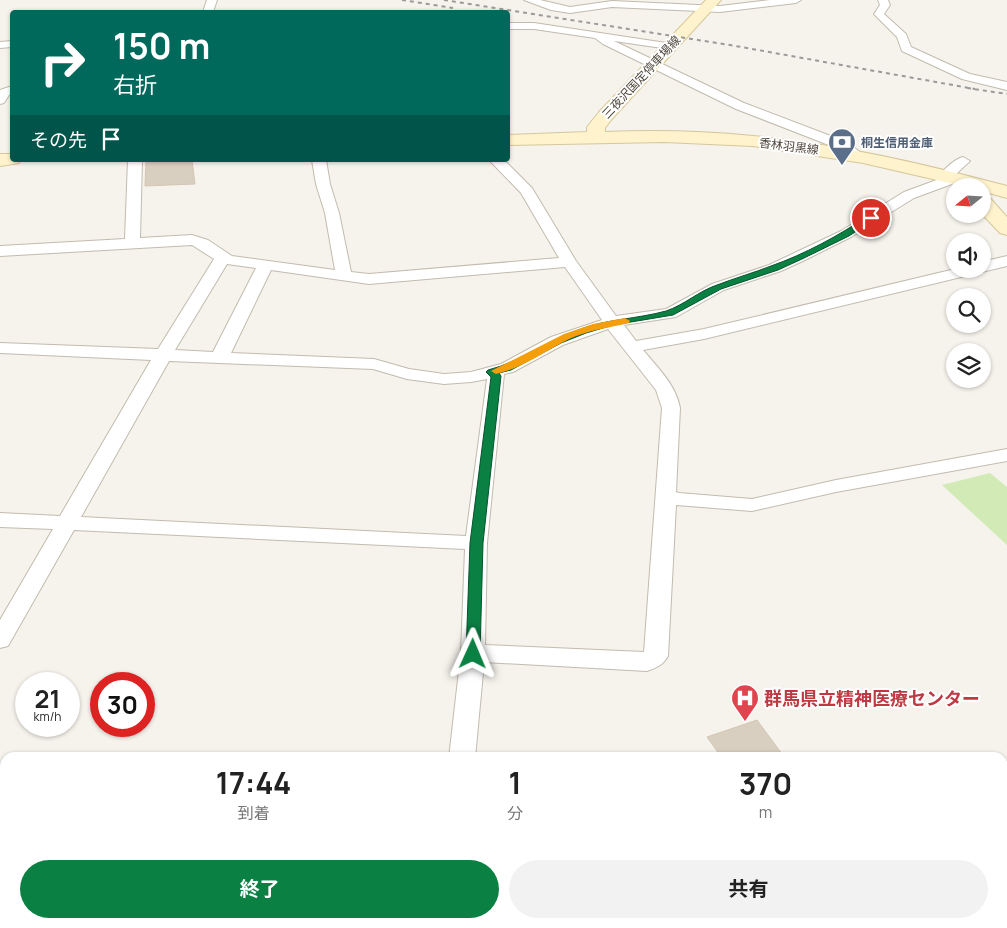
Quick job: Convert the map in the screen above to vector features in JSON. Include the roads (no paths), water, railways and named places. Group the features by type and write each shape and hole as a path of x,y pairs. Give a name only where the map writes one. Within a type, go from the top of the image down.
{"main road":[{"name":"三夜沢国定停車場線","path":"510,140 596,138 594,133 599,124 652,64 710,5"},
{"name":"香林羽黒線","path":"596,138 718,138 857,156 952,178"},
{"name":"香林羽黒線","path":"991,188 1007,192"},
{"path":"991,211 1007,229"}],"street":[{"path":"529,0 555,8 570,10 612,4 710,5 720,9 796,0"},
{"path":"883,0 885,5 879,14 902,36 906,50 966,77 1007,86"},
{"path":"510,26 534,26 669,46"},
{"path":"596,34 602,40 740,106 844,146 857,156"},
{"path":"0,100 4,93 10,91"},
{"path":"961,178 963,161"},
{"path":"132,243 135,162"},
{"path":"319,162 323,184 332,213 343,272 340,276"},
{"path":"473,654 648,662 656,656 670,402 665,389 612,322 569,262 527,191 498,162"},
{"path":"0,348 374,364 408,374 444,379 471,377 508,368 568,336 612,322 670,313 718,287 775,268 846,234 909,195 924,188 946,183"},
{"path":"0,251 198,241 206,244 214,253 224,258 265,266 369,279 569,262"},
{"path":"0,640 163,355 219,263 224,258"},
{"path":"991,265 1007,261"},
{"path":"219,358 265,266"},
{"path":"632,347 704,334 946,276"},
{"path":"463,752 473,654 476,543 496,376 492,372"},
{"path":"665,495 677,499 752,505 836,486 1007,455"},
{"path":"0,520 476,543"}],"railway":[{"path":"402,0 453,8"},
{"path":"444,0 508,10"},
{"path":"510,10 730,45 975,89"},
{"path":"967,88 1007,94"}],"place":[{"name":"桐生信用金庫","path":"842,166"},
{"name":"群馬県立精神医療センター","path":"745,722"}]}
